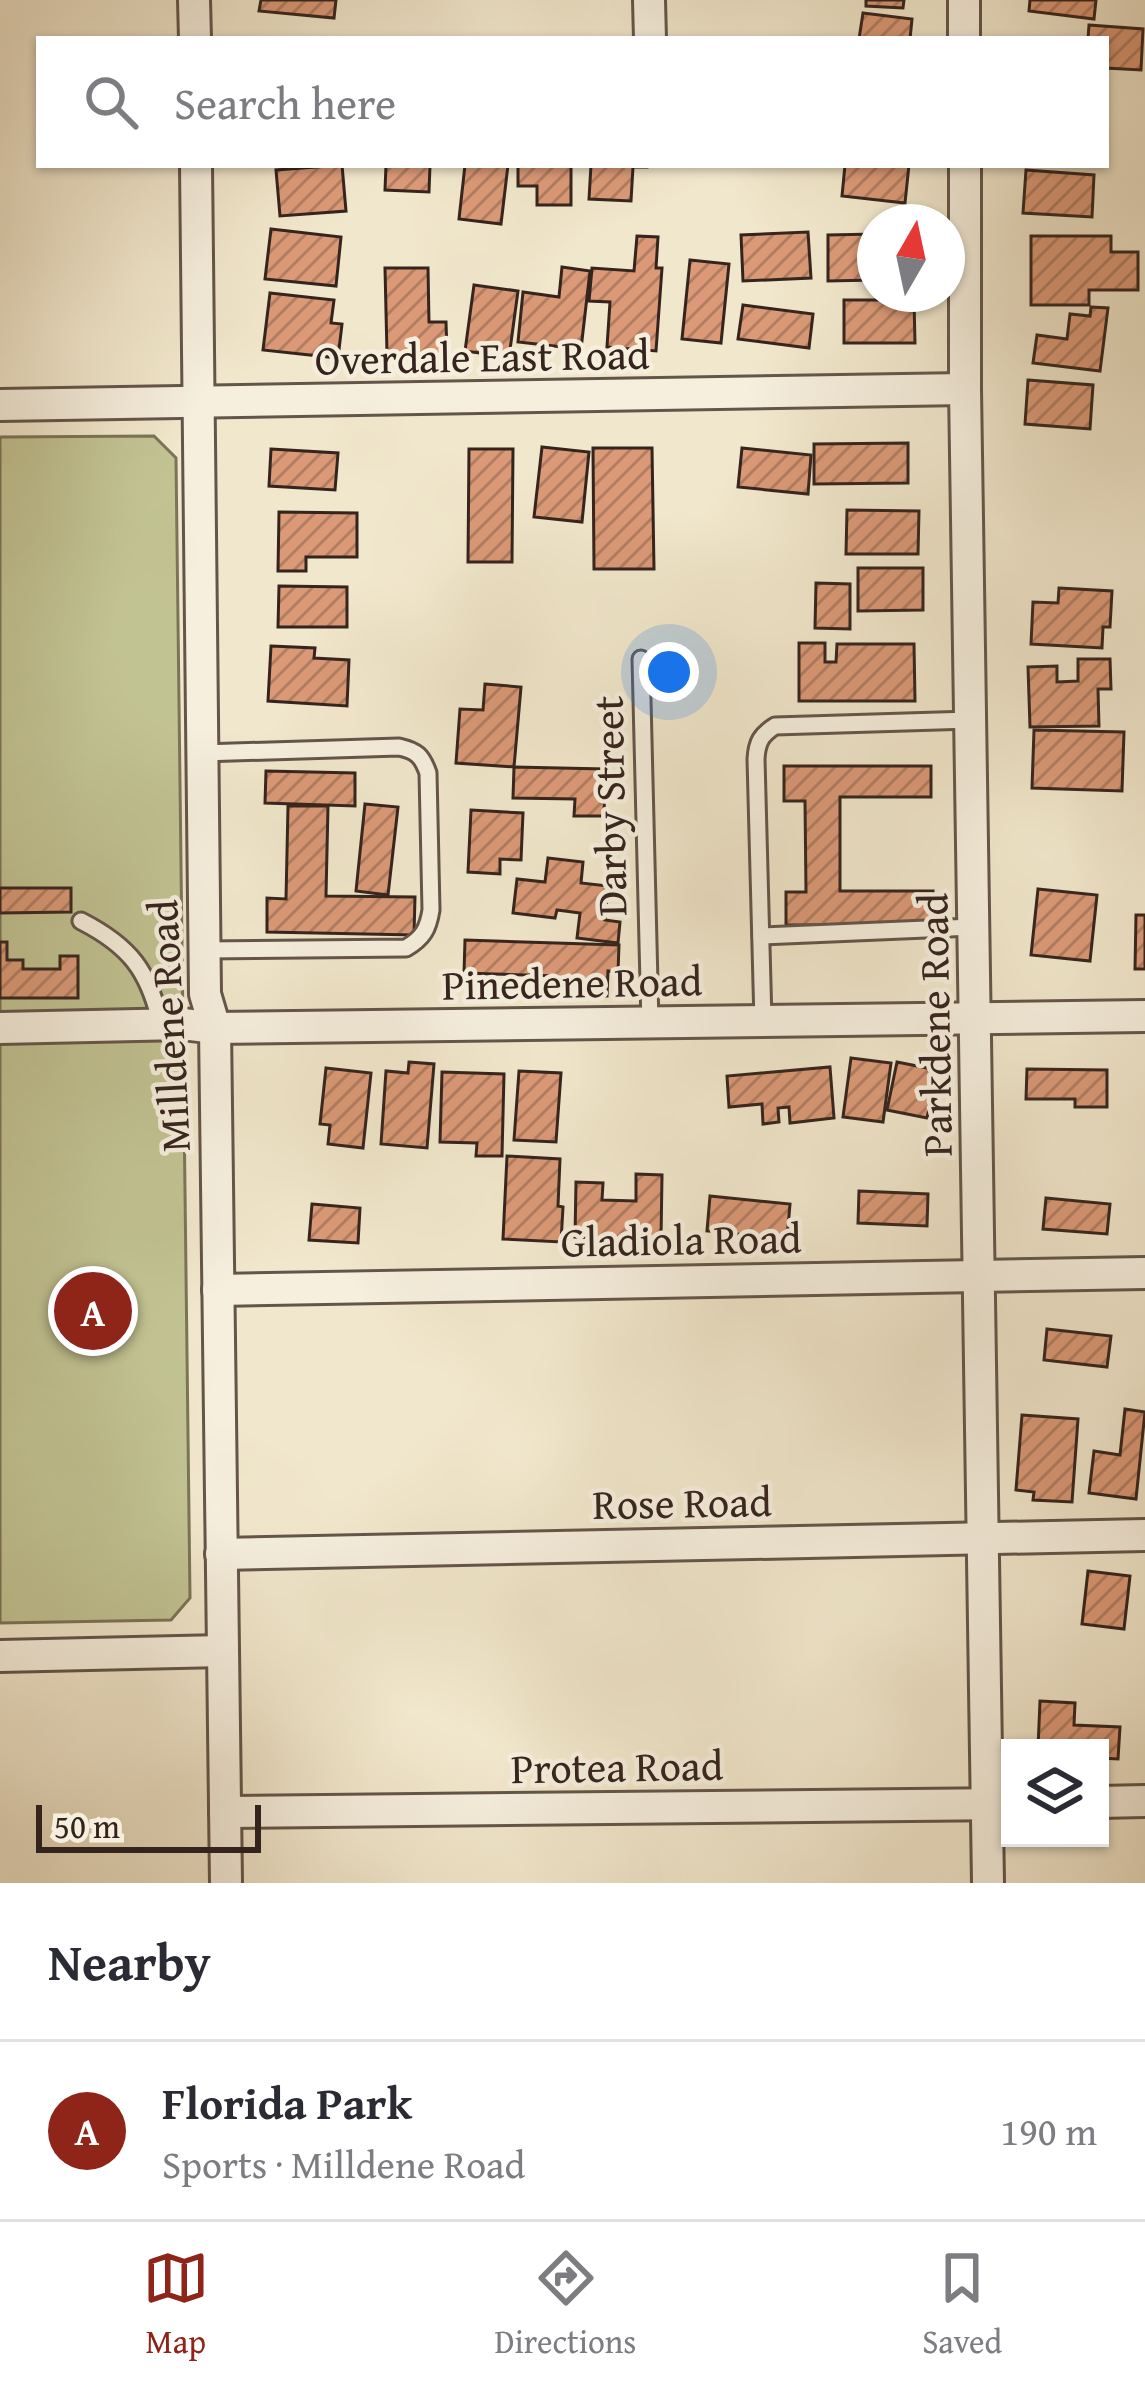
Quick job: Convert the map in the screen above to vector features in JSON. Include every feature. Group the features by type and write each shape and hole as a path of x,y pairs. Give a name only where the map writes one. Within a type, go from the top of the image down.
{"street":[{"path":"194,0 195,36"},
{"path":"650,0 650,36"},
{"path":"964,0 964,36"},
{"name":"Milldene Road","path":"196,168 205,994 215,1028 226,1883"},
{"name":"Parkdene Road","path":"964,168 983,1538 999,1804 988,1883"},
{"name":"Overdale East Road","path":"0,405 965,389"},
{"name":"Pinedene Road","path":"0,1028 1145,1016"},
{"name":"Gladiola Road","path":"218,1290 1145,1274"},
{"name":"Rose Road","path":"221,1554 1145,1535"},
{"path":"0,1656 223,1651"},
{"path":"1109,1802 1145,1802"},
{"name":"Protea Road","path":"225,1812 999,1804"}],"lane":[{"name":"Darby Street","path":"641,658 650,1024"},
{"path":"763,1022 756,759 762,734 775,726 971,720"},
{"path":"202,753 399,747 422,756 428,773 431,910 421,940 406,948 205,950"},
{"path":"81,921 119,943 134,961 154,992 161,1025"},
{"path":"760,936 974,927"}],"green space":[{"path":"154,436 176,458 190,1598 171,1620 0,1623 0,437"}],"building":[{"path":"261,0 336,0 334,18 259,11"},
{"path":"866,0 904,0 903,8 866,6"},
{"path":"1030,0 1096,0 1094,19 1029,11"},
{"path":"863,13 912,19 910,36 859,36"},
{"path":"1089,25 1143,29 1141,70 1109,68 1109,36 1088,36"},
{"path":"342,168 346,211 280,216 276,170"},
{"path":"386,168 430,168 429,192 385,190"},
{"path":"465,168 508,168 501,224 459,219"},
{"path":"518,168 571,168 571,205 537,205 537,186 518,186"},
{"path":"591,168 633,168 631,201 589,199"},
{"path":"845,168 909,168 905,203 842,196"},
{"path":"1026,170 1094,175 1092,217 1023,213"},
{"path":"271,229 341,237 336,286 265,279"},
{"path":"808,232 811,278 743,281 741,235"},
{"path":"857,234 857,280 828,281 828,235"},
{"path":"637,236 658,237 656,268 662,268 656,351 607,347 610,302 589,301 592,268 634,271"},
{"path":"1031,236 1111,236 1111,252 1138,252 1138,290 1089,290 1089,305 1031,305"},
{"path":"690,260 729,264 721,343 682,339"},
{"path":"562,267 590,271 581,349 518,342 523,292 559,297"},
{"path":"385,268 428,268 429,322 446,322 447,353 387,354"},
{"path":"474,285 518,291 509,357 465,351"},
{"path":"270,293 334,300 331,323 342,324 338,358 263,350"},
{"path":"844,300 857,300 857,312 914,312 915,343 844,343"},
{"path":"743,305 813,314 809,348 738,339"},
{"path":"1091,307 1108,308 1100,371 1033,363 1037,335 1067,339 1070,314 1090,316"},
{"path":"1028,380 1093,385 1090,429 1025,424"},
{"path":"908,443 908,483 814,484 814,444"},
{"path":"542,447 589,452 582,522 534,517"},
{"path":"593,448 652,448 654,569 594,569"},
{"path":"742,448 811,455 808,494 738,487"},
{"path":"271,449 338,453 335,490 269,486"},
{"path":"469,449 513,449 512,562 468,562"},
{"path":"847,510 919,511 918,554 846,554"},
{"path":"279,512 357,513 357,557 306,557 306,571 278,571"},
{"path":"858,568 923,568 923,610 858,611"},
{"path":"816,583 850,584 850,629 815,628"},
{"path":"279,586 347,587 347,627 278,627"},
{"path":"1059,588 1112,591 1110,627 1103,627 1102,648 1031,644 1033,602 1058,603"},
{"path":"799,643 825,643 825,662 836,662 837,644 914,644 915,701 799,701"},
{"path":"271,646 315,648 314,658 349,660 347,706 268,701"},
{"path":"1078,659 1110,659 1111,689 1098,689 1099,726 1030,727 1028,667 1057,666 1057,682 1078,681"},
{"path":"485,684 521,687 514,767 456,763 460,709 483,710"},
{"path":"1034,730 1124,732 1122,791 1032,788"},
{"path":"784,766 931,766 931,797 840,797 840,891 933,891 933,925 786,925 786,892 806,892 805,801 784,801"},
{"path":"514,767 605,769 604,816 574,816 575,799 513,798"},
{"path":"266,771 355,773 355,806 265,803"},
{"path":"365,804 398,807 388,895 356,891"},
{"path":"288,806 328,806 326,896 415,897 414,935 267,932 267,898 286,899"},
{"path":"471,810 523,813 521,860 500,859 500,874 468,872"},
{"path":"548,858 583,862 581,883 608,886 605,920 620,922 618,943 577,938 580,913 557,910 555,918 513,913 517,879 545,882"},
{"path":"0,888 71,888 71,912 0,913"},
{"path":"1038,889 1097,895 1090,961 1031,955"},
{"path":"1136,915 1145,915 1145,969 1135,969"},
{"path":"465,940 619,945 618,972 608,971 607,996 556,994 557,976 464,973"},
{"path":"0,942 7,942 7,960 23,960 23,969 60,969 60,956 78,956 78,998 0,998"},
{"path":"851,1058 891,1063 883,1122 843,1117"},
{"path":"409,1062 434,1064 427,1148 381,1144 386,1071 408,1073"},
{"path":"897,1062 937,1070 927,1118 887,1110"},
{"path":"830,1067 834,1118 790,1123 789,1107 778,1108 779,1122 763,1124 762,1104 729,1107 727,1076"},
{"path":"326,1068 371,1073 363,1148 328,1144 330,1125 320,1124"},
{"path":"1027,1069 1107,1070 1107,1107 1075,1107 1075,1099 1026,1099"},
{"path":"519,1071 561,1073 556,1142 514,1140"},
{"path":"442,1072 504,1074 502,1156 476,1156 477,1143 440,1142"},
{"path":"507,1156 560,1159 561,1242 503,1239"},
{"path":"636,1174 662,1175 661,1239 575,1237 576,1182 603,1183 602,1200 636,1201"},
{"path":"859,1191 928,1194 927,1226 858,1223"},
{"path":"710,1196 790,1204 787,1239 707,1231"},
{"path":"1046,1198 1110,1204 1107,1234 1043,1229"},
{"path":"312,1204 360,1208 358,1243 309,1240"},
{"path":"1047,1329 1111,1336 1107,1367 1044,1360"},
{"path":"1125,1409 1145,1412 1136,1499 1089,1493 1094,1451 1120,1455"},
{"path":"1022,1415 1078,1419 1072,1502 1033,1500 1034,1492 1016,1490"},
{"path":"1088,1571 1130,1576 1124,1629 1082,1624"},
{"path":"1040,1701 1075,1703 1074,1725 1120,1727 1118,1759 1109,1758 1109,1739 1038,1739"}],"place":[{"name":"Florida Park","path":"93,1311"}]}
